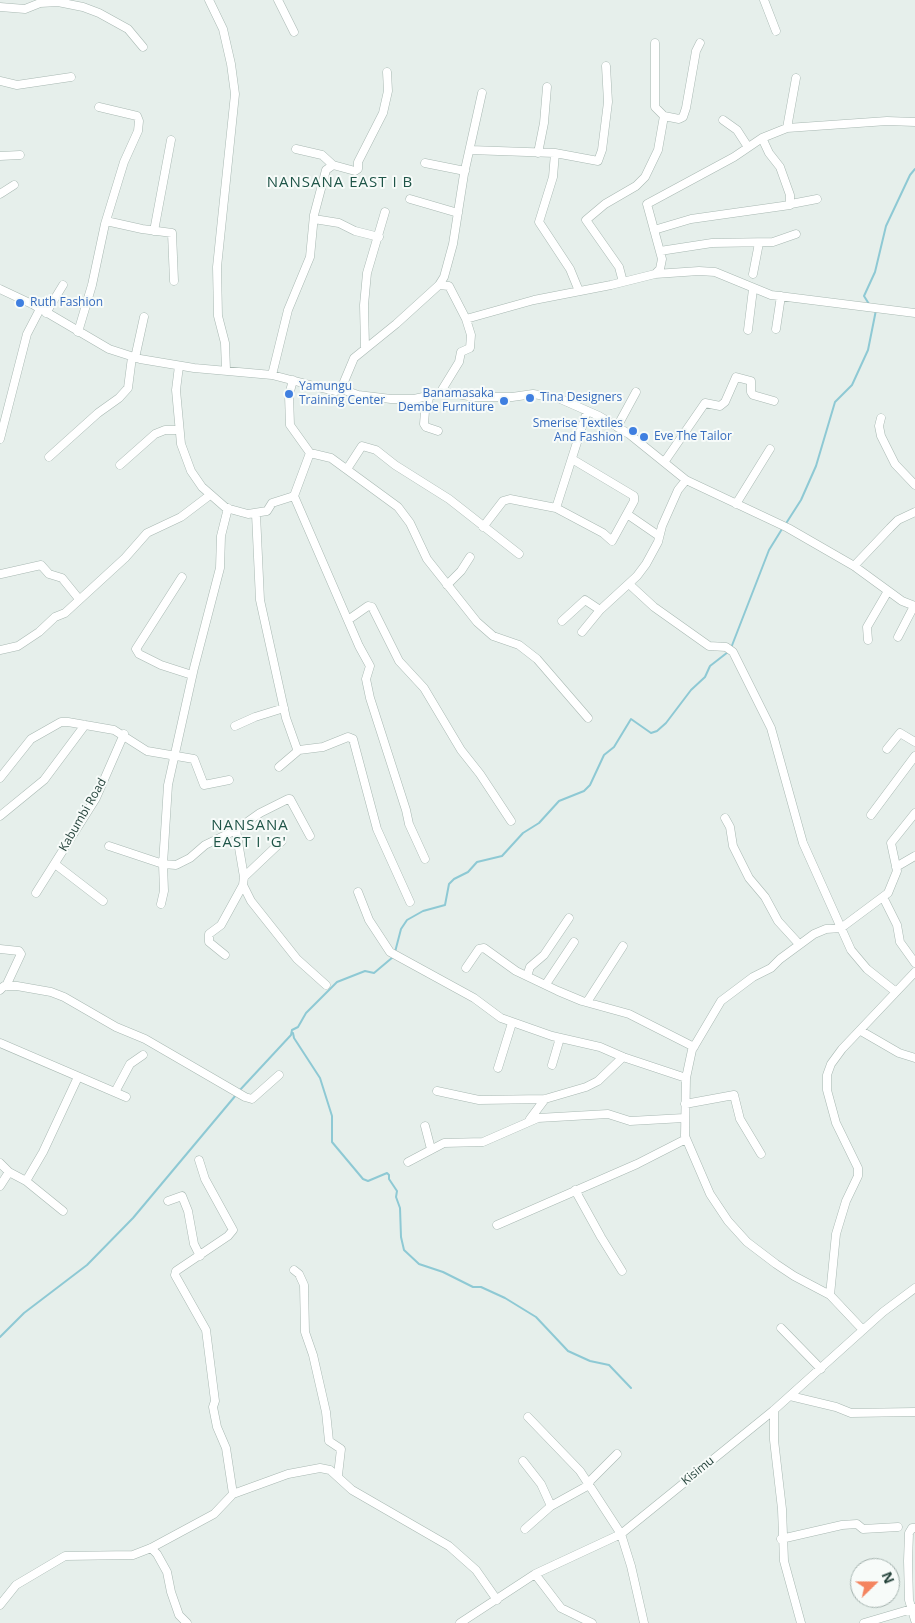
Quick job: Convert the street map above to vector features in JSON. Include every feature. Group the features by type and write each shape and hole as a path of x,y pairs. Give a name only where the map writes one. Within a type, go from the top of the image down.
{"street":[{"path":"209,0 223,29 231,64 235,94 217,267 218,316 225,343 226,370"},
{"path":"278,0 294,32"},
{"path":"764,0 776,31"},
{"path":"0,7 25,9 40,3 52,2 76,5 99,12 123,26 136,36 143,47"},
{"path":"655,43 654,107 664,116 679,119 683,117 696,50 700,43"},
{"path":"470,150 555,153 599,160 608,102 606,66"},
{"path":"296,149 322,155 332,165 355,171 358,169 358,162 383,113 388,91 387,72"},
{"path":"0,81 17,85 71,77"},
{"path":"787,128 796,78"},
{"path":"538,153 544,123 546,87"},
{"path":"341,389 354,358 365,347 380,338 439,285 444,277 453,244 465,171 482,93"},
{"path":"78,332 92,285 106,220 124,162 138,131 139,119 99,107"},
{"path":"623,282 619,267 586,220 605,204 636,186 645,177 658,150 664,116"},
{"path":"723,120 733,126 748,147"},
{"path":"655,274 662,264 647,204 734,157 762,138 787,128 887,120 915,122"},
{"path":"762,138 769,153 780,167 791,204"},
{"path":"154,231 171,140"},
{"path":"555,153 553,177 539,222 570,270 579,291"},
{"path":"0,156 20,155"},
{"path":"426,163 465,171"},
{"path":"272,375 288,310 310,256 314,219 326,170 332,165"},
{"path":"0,194 14,184"},
{"path":"410,199 458,213"},
{"path":"654,230 685,220 747,212 817,199"},
{"path":"365,347 364,305 367,273 385,212"},
{"path":"314,219 339,223 354,231 379,237"},
{"path":"106,220 173,234 174,280"},
{"path":"660,251 712,243 773,242 796,234"},
{"path":"753,274 759,243"},
{"path":"466,319 534,300 655,274 699,271 715,272 752,289 781,296 915,313"},
{"path":"0,439 27,334 62,285"},
{"path":"439,285 449,286 466,319 471,335 470,348 461,352 459,362 440,393"},
{"path":"0,289 109,349 133,357 179,366 272,375 330,390 341,389 358,395 400,400 414,400 440,393 482,397 532,394 558,398 617,427 665,461 686,480 785,526 854,566 902,601 915,606 898,637"},
{"path":"748,330 752,289"},
{"path":"776,329 781,296"},
{"path":"49,457 98,413 119,398 128,388 133,357 144,317"},
{"path":"179,366 176,390 179,430 191,470 210,495 228,508 256,514 267,511 272,502 294,496"},
{"path":"665,461 705,403 720,406 736,377 751,381 750,392 753,396 774,401"},
{"path":"293,380 289,400 290,425 310,453 326,455 363,479 405,514 427,559 488,632 519,645 537,659 588,718"},
{"path":"617,427 636,392"},
{"path":"430,395 424,412 424,424 438,431"},
{"path":"556,508 587,411"},
{"path":"881,418 879,426 881,436 895,464 915,486"},
{"path":"120,465 155,434 165,430 179,430"},
{"path":"346,468 360,448 366,446 430,485 519,554"},
{"path":"736,504 770,449"},
{"path":"310,453 294,496 370,666 366,679 370,698 404,801 409,824 425,859"},
{"path":"483,527 506,499 556,508 603,533 612,541 634,501 631,494 572,458"},
{"path":"582,632 600,610 629,584 649,560 678,490 686,480"},
{"path":"0,650 18,646 39,632 55,617 65,613 125,558 147,533 181,517 210,495"},
{"path":"161,904 164,891 164,823 175,755 192,675 220,568 222,536 228,508"},
{"path":"854,566 898,520 915,512"},
{"path":"256,514 260,600 284,708 299,750"},
{"path":"627,514 659,536"},
{"path":"447,585 461,571 470,557"},
{"path":"1,574 41,565 49,574 62,578 79,599"},
{"path":"182,577 136,649 139,654 161,665 192,675"},
{"path":"629,584 654,607 709,646 730,650 771,728 803,843 841,928 857,959 896,992"},
{"path":"868,640 867,627 888,591"},
{"path":"562,621 585,600 600,610"},
{"path":"348,620 368,606 372,607 400,661 424,688 461,750 480,774 511,821"},
{"path":"235,726 255,717 284,708"},
{"path":"0,778 31,739 61,722 107,728 124,734 147,751 194,759 204,785 229,780"},
{"path":"0,816 44,780 85,725"},
{"path":"887,749 900,733 915,742"},
{"name":"Kabumbi Road","path":"36,893 96,798 124,734"},
{"path":"279,767 299,750 323,747 348,738 353,739 377,829 410,902"},
{"path":"871,815 915,756"},
{"path":"108,846 163,864 176,865 190,858 205,845 236,830 260,813 290,799 310,836"},
{"path":"863,1330 830,1294 794,1276 741,1235 728,1221 710,1194 686,1139 684,1118 686,1078 694,1047 721,1002 753,977 771,968 799,944 820,931 841,928 883,897 894,880 896,866 891,843 915,813"},
{"path":"725,818 730,826 735,851 749,878 765,896 778,922 799,944"},
{"path":"236,830 243,881 251,901 297,959 326,985"},
{"path":"225,955 210,942 209,934 222,925 243,881 282,841"},
{"path":"896,866 915,856"},
{"path":"55,864 103,901"},
{"path":"358,892 369,920 393,954 474,998 501,1018 560,1038 600,1047 623,1057 686,1078"},
{"path":"883,897 897,925 900,942 915,963"},
{"path":"527,976 530,967 544,955 570,918"},
{"path":"546,984 574,942"},
{"path":"588,1002 623,946"},
{"path":"466,968 482,947 527,976 588,1002 629,1014 694,1047"},
{"path":"0,949 19,951 22,954 3,988 43,990 64,997 116,1027 145,1039 237,1093 252,1099 278,1075"},
{"path":"830,1294 836,1234 846,1201 858,1176 858,1168 836,1123 827,1090 827,1075 831,1064 842,1050 862,1031 915,972"},
{"path":"498,1068 512,1023"},
{"path":"862,1031 898,1053 915,1058"},
{"path":"552,1065 560,1038"},
{"path":"0,1043 126,1097"},
{"path":"115,1092 130,1064 144,1055"},
{"path":"437,1092 479,1100 545,1099 586,1087 598,1081 623,1057"},
{"path":"26,1181 43,1152 78,1077"},
{"path":"685,1104 734,1094 740,1118 762,1154"},
{"path":"528,1122 545,1099"},
{"path":"408,1162 444,1143 483,1142 494,1139 538,1118 608,1114 630,1121 684,1118"},
{"path":"424,1126 431,1149"},
{"path":"497,1225 637,1164 686,1139"},
{"path":"199,1160 205,1179 232,1230 228,1236 176,1271 175,1275 206,1330 209,1343 210,1373 215,1400 213,1408 217,1427 226,1448 232,1494"},
{"path":"0,1163 9,1172 26,1181 63,1211"},
{"path":"0,1186 9,1172"},
{"path":"575,1190 600,1237 622,1271"},
{"path":"168,1201 182,1196 188,1211 194,1244 200,1256"},
{"path":"294,1270 299,1274 304,1285 305,1332 313,1355 328,1420 329,1441 341,1449 338,1475"},
{"name":"Kisimu","path":"460,1623 536,1574 621,1534 774,1410 863,1330 915,1288"},
{"path":"781,1328 821,1369"},
{"path":"790,1396 836,1407 851,1413 915,1412"},
{"path":"774,1410 777,1480 782,1509 781,1539 784,1561 802,1623"},
{"path":"528,1417 560,1449 589,1485 621,1534 631,1566 644,1623"},
{"path":"525,1529 551,1506 589,1485 590,1481 617,1454"},
{"path":"523,1461 540,1484 551,1506"},
{"path":"0,1605 16,1585 65,1556 133,1554 151,1548 214,1514 232,1494 288,1474 320,1468 330,1470 338,1475 352,1490 449,1546 476,1570 497,1600"},
{"path":"781,1539 842,1525 857,1524 863,1529 898,1527"},
{"path":"915,1528 912,1528 909,1533 909,1600 913,1608 915,1620"},
{"path":"151,1548 157,1554 167,1572 171,1592 179,1615 187,1623"},
{"path":"536,1574 561,1608 592,1623"},
{"path":"864,1623 913,1608"}],"waterway":[{"path":"869,304 864,296 875,272 886,226 910,175 915,169"},
{"path":"785,525 801,500 816,466 835,402 852,385 868,350 876,310"},
{"path":"731,648 769,550 782,529"},
{"path":"395,952 401,929 407,920 423,911 445,905 449,884 454,879 468,872 477,862 502,856 523,833 539,823 559,801 584,791 590,785 604,755 614,747 631,719 651,733 657,731 666,723 691,690 705,677 710,666 728,652"},
{"path":"239,1091 291,1035 292,1030 298,1027 306,1013 337,982 365,971 374,973 393,957"},
{"path":"293,1033 294,1038 320,1078 332,1116 332,1142 363,1179 368,1181 387,1173 389,1175 389,1179 397,1191 396,1197 400,1208 401,1237 404,1250 419,1264 443,1272 473,1287 481,1287 505,1298 536,1317 568,1351 590,1361 609,1365 631,1388"},
{"path":"0,1337 24,1313 87,1265 133,1218 236,1095"}],"place":[{"name":"Ruth Fashion","path":"20,303"},
{"name":"Yamungu Training Center","path":"289,394"},
{"name":"Tina Designers","path":"530,398"},
{"name":"Banamasaka Dembe Furniture","path":"504,401"},
{"name":"Smerise Textiles And Fashion","path":"633,431"},
{"name":"Eve The Tailor","path":"644,437"}],"district":[{"name":"NANSANA EAST I B","path":"340,183"},
{"name":"NANSANA EAST I 'G'","path":"250,834"}]}
